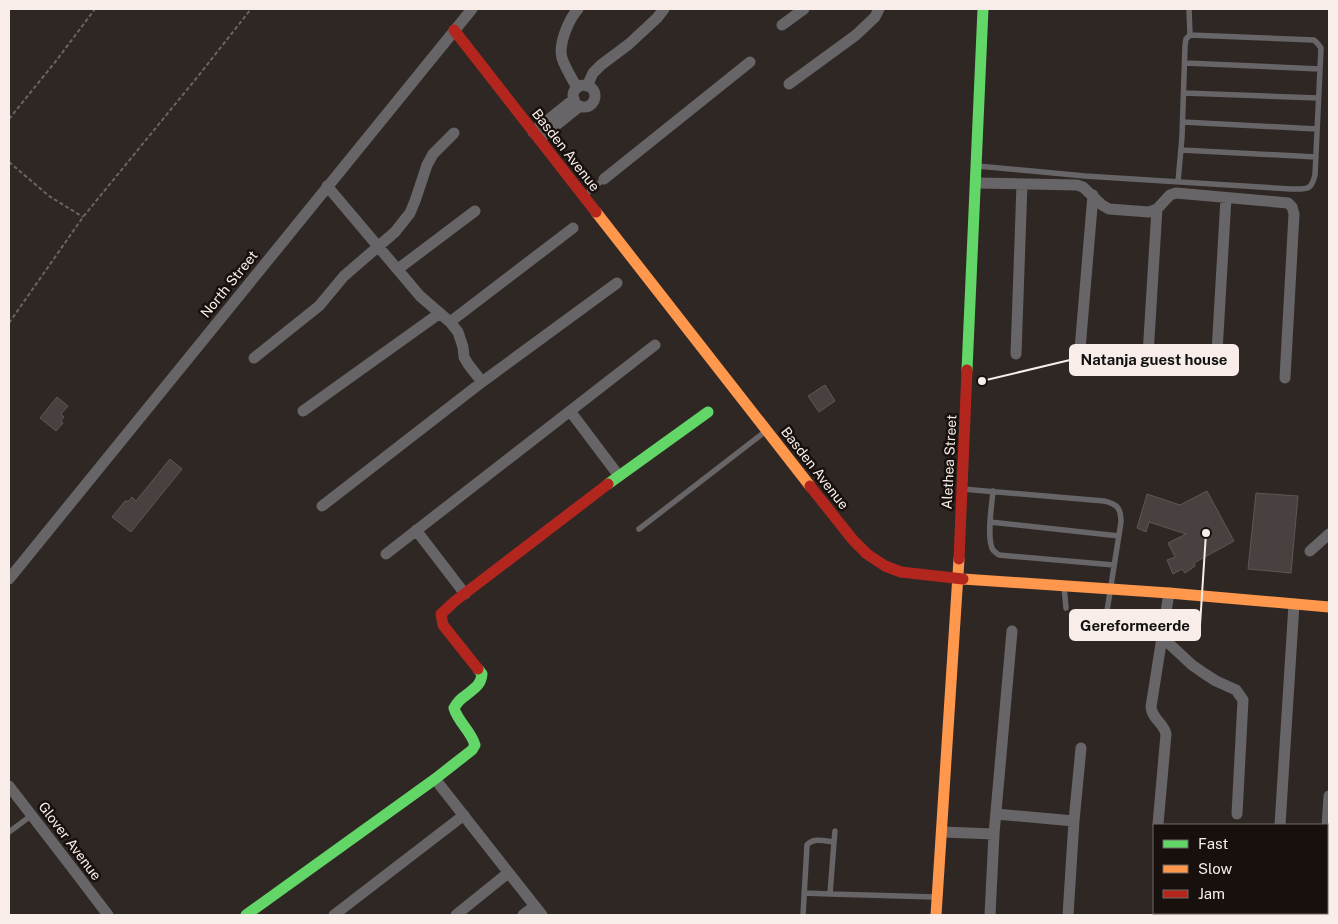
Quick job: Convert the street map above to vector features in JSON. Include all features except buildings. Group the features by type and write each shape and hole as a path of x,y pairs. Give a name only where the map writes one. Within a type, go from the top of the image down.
{"street":[{"name":"North Street","path":"11,571 472,9"},
{"path":"578,9 568,25 561,50 562,58 579,95"},
{"path":"536,136 579,95 593,73 601,65 629,44 664,9"},
{"path":"782,25 804,9"},
{"path":"789,84 856,35 875,17 879,9"},
{"name":"Alethea Street","path":"936,915 958,579 983,9"},
{"name":"Basden Avenue","path":"454,30 839,523 867,554 886,566 901,572 958,579 1170,593 1329,607"},
{"path":"604,179 750,62"},
{"path":"254,358 319,306 344,276 395,232 410,213 427,165 433,154 454,133"},
{"path":"976,183 1077,185 1083,187 1109,209 1149,212 1157,209 1172,194 1288,203 1294,212 1285,378"},
{"path":"1016,354 1022,184"},
{"path":"327,186 420,296 440,312 458,332 464,357 482,382"},
{"path":"1079,361 1093,196"},
{"path":"1216,369 1226,198"},
{"path":"1148,355 1157,209"},
{"path":"398,269 475,212"},
{"path":"450,322 573,228"},
{"path":"322,506 482,382 617,283"},
{"path":"303,411 440,312"},
{"path":"386,554 655,345"},
{"path":"570,411 619,476"},
{"path":"246,915 435,779 472,750 475,745 472,735 455,715 454,708 460,699 479,685 482,680 482,674 443,624 441,614 464,594 619,476 708,412"},
{"path":"416,530 464,594"},
{"path":"1310,552 1329,534"},
{"path":"1158,824 1166,734 1165,728 1154,717 1151,707 1170,593"},
{"path":"1280,824 1294,604"},
{"path":"990,915 994,834 1012,631"},
{"path":"1163,638 1199,669 1216,681 1236,690 1243,700 1237,814"},
{"path":"1068,915 1081,748"},
{"path":"435,779 539,911 524,915"},
{"name":"Glover Avenue","path":"9,786 32,815 101,913"},
{"path":"1327,824 1329,796"},
{"path":"996,814 1074,821"},
{"path":"334,915 464,815"},
{"path":"942,832 994,834"},
{"path":"456,915 508,873"}],"lane":[{"path":"1178,182 1186,39 1190,34 1189,9"},
{"path":"977,166 1178,182 1303,189 1310,187 1313,184 1315,175 1321,48 1314,40 1190,34"},
{"path":"1185,63 1320,69"},
{"path":"1184,93 1318,98"},
{"path":"1182,122 1317,130"},
{"path":"1181,150 1316,157"},
{"path":"583,196 604,179"},
{"path":"639,529 766,430"},
{"path":"962,489 1111,502 1119,509 1121,522 1107,611"},
{"path":"993,491 990,543 992,549 999,555 1114,564"},
{"path":"990,522 1119,536"},
{"path":"1064,586 1066,608"},
{"path":"9,832 32,815"},
{"path":"830,894 835,831"},
{"path":"803,915 807,845 813,840 834,842"},
{"path":"804,893 937,897"}],"path":[{"path":"9,118 56,61 95,9"},
{"path":"9,323 83,217 252,9"},
{"path":"9,162 49,196 83,217"}],"traffic: fast":[{"path":"967,370 983,9"},
{"path":"608,484 708,412"},
{"path":"246,915 435,779 472,750 475,745 473,740 458,718 454,708 478,684 482,674 478,669"}],"traffic: slow":[{"path":"596,212 810,486"},
{"path":"936,915 959,559"},
{"path":"963,579 1169,593 1329,607"}],"traffic: jam":[{"path":"454,30 596,212"},
{"path":"959,559 967,370"},
{"path":"478,669 443,625 441,614 455,601 608,484"},
{"path":"810,486 853,540 867,554 885,566 901,572 963,579"}],"place":[{"name":"Natanja guest house","path":"982,381"},
{"name":"Gereformeerde","path":"1206,533"}]}
